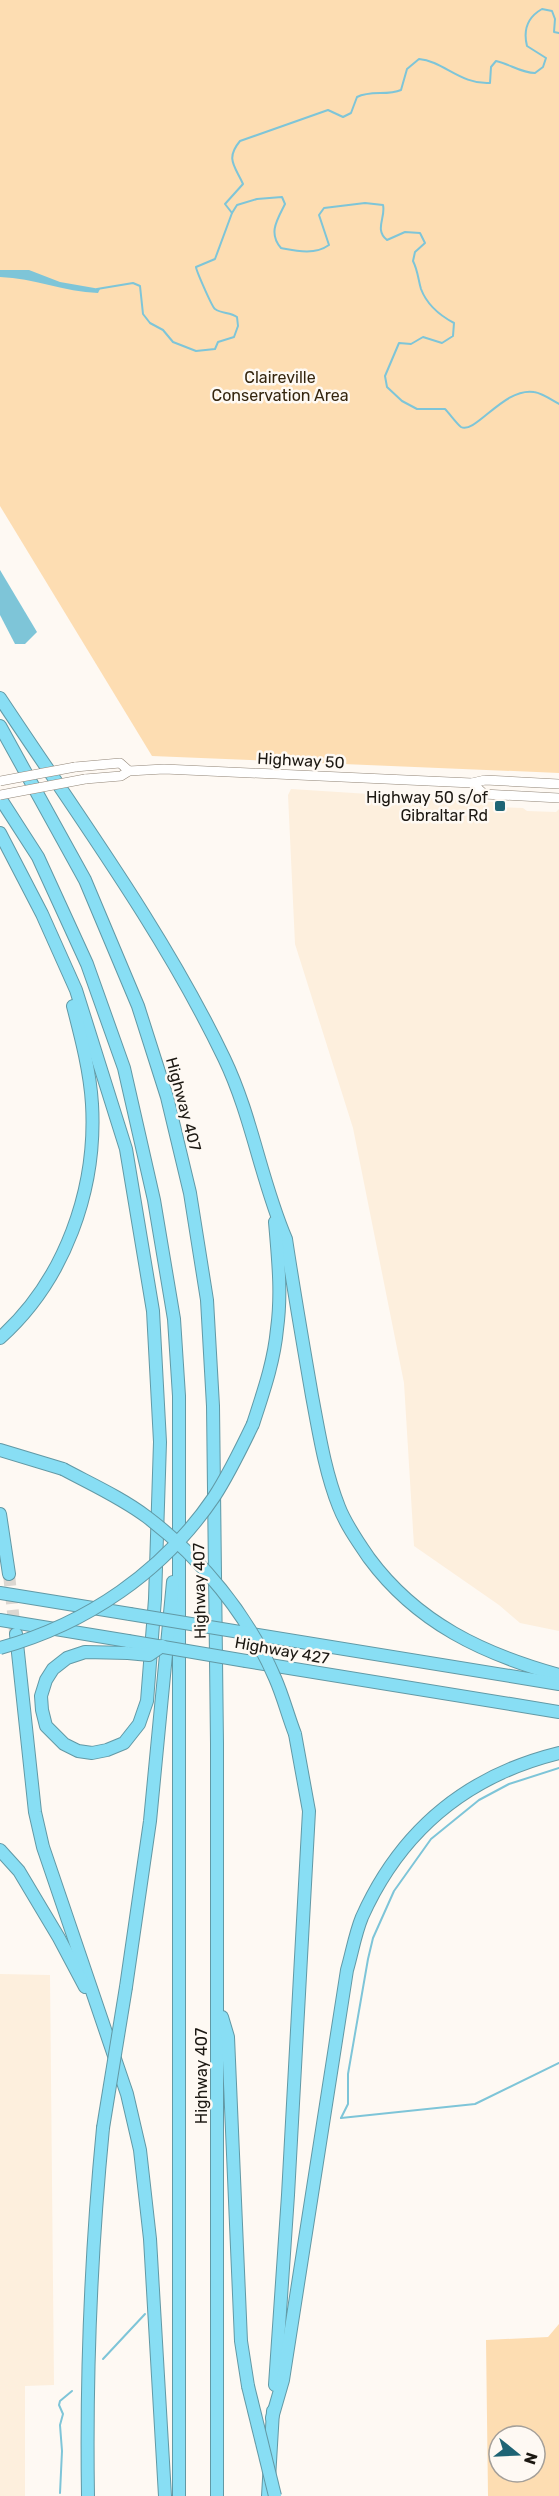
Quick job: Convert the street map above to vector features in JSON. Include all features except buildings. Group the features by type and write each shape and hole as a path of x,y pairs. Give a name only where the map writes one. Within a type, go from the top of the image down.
{"highway":[{"path":"0,698 143,915 197,1007 224,1059 246,1114 274,1212 286,1239 322,1450 339,1508 359,1544 385,1579 418,1610 448,1632 520,1664 559,1675"},
{"name":"Highway 407","path":"0,726 85,879 138,1006 167,1097 190,1193 207,1300 213,1406 218,2002 217,2496"},
{"name":"Highway 407","path":"0,796 38,857 87,964 124,1068 154,1200 174,1319 179,1396 180,1512 179,2496"},
{"path":"0,833 42,914 76,990 126,1149 153,1311 160,1442 155,1599 147,1701 139,1724 124,1743 92,1753 78,1751 64,1744 46,1726 42,1710 41,1696 46,1680 53,1669 67,1658 128,1647"},
{"path":"0,1338 39,1294 61,1256 80,1213 91,1162 92,1103 84,1047 70,994 67,972"},
{"path":"0,1648 24,1642 62,1627 98,1608 131,1585 190,1529 214,1496 253,1424 268,1378 277,1330 280,1280 274,1212"},
{"path":"0,1450 63,1469 102,1489 147,1516 200,1564 242,1617 274,1677 295,1734 309,1811 288,2195 268,2496"},
{"path":"88,2496 93,2227 103,2128 150,1821 180,1512"},
{"path":"0,1514 9,1574"},
{"path":"0,1585 56,1602"},
{"name":"Highway 427","path":"0,1593 559,1684"},
{"path":"0,1620 128,1647"},
{"path":"16,1634 35,1812 43,1847 127,2094 140,2150 150,2239 165,2496"},
{"name":"Highway 427","path":"128,1647 149,1655 162,1646 559,1712"},
{"path":"273,2418 283,2380 347,1971 361,1919 382,1878 406,1844 437,1812 472,1786 529,1760 559,1753"},
{"path":"0,1850 19,1871 100,2011"},
{"path":"218,2002 228,2037 241,2341 248,2386 275,2496"}],"main road":[{"name":"Highway 50","path":"0,781 75,767 120,763 129,771"},
{"name":"Highway 50","path":"0,796 86,779 120,776 129,771 164,769 472,783 485,780 559,784"},
{"name":"Highway 50","path":"472,783 484,794 559,798"}],"shaded area":[{"path":"291,789 494,802 495,807 523,808 527,811 556,812 559,809 559,1631 520,1623 499,1605 414,1546 404,1383 353,1128 295,944 288,795"},
{"path":"0,1974 50,1975 54,2385 25,2386 25,2496 0,2496"}],"green space":[{"name":"Claireville Conservation Area","path":"0,0 559,0 559,773 152,756 0,506"},
{"path":"559,2324 559,2496 488,2496 488,2484 547,2484 547,2424 487,2424 486,2340 548,2337"}],"water":[{"path":"0,270 29,270 60,282 100,289 98,293 85,292 0,277"},
{"path":"0,570 37,632 25,644 15,644 0,615"}],"waterway":[{"path":"232,213 225,204 243,184 232,158 235,147 240,141 328,110 343,117 351,113 357,97 401,90 407,69 419,59 480,83 490,83 491,67 496,61 525,72 535,73 543,67 546,58 527,46 526,29 530,20 542,9 552,11 555,19 554,32 559,33"},
{"path":"97,289 133,283 140,286 143,314 150,323 163,330 173,342 196,351 215,349 218,342 234,337 238,326 237,317 215,309 196,267 215,259 237,205 257,199 282,197 285,204 274,232 277,242 281,248 306,251 318,250 329,245 319,215 324,208 365,203 383,205 381,232 387,240 405,232 420,233 425,243 415,252 413,261 421,289 434,309 454,323 453,336 442,343 423,337 411,344 399,343 385,376 387,387 402,401 417,409 445,409 461,427 467,428 501,403 523,392 534,392 559,404"},
{"path":"341,2118 348,2104 348,2074 368,1959 373,1938 394,1891 431,1839 479,1800 509,1784 559,1768"},
{"path":"341,2118 475,2104 559,2063"},
{"path":"103,2359 145,2314"},
{"path":"60,2493 62,2451 60,2425 63,2414 59,2405 60,2401 72,2391"}],"tunnel":[{"path":"9,1574 15,1632"}],"place":[{"name":"Highway 50 s/of Gibraltar Rd","path":"500,806"}]}
